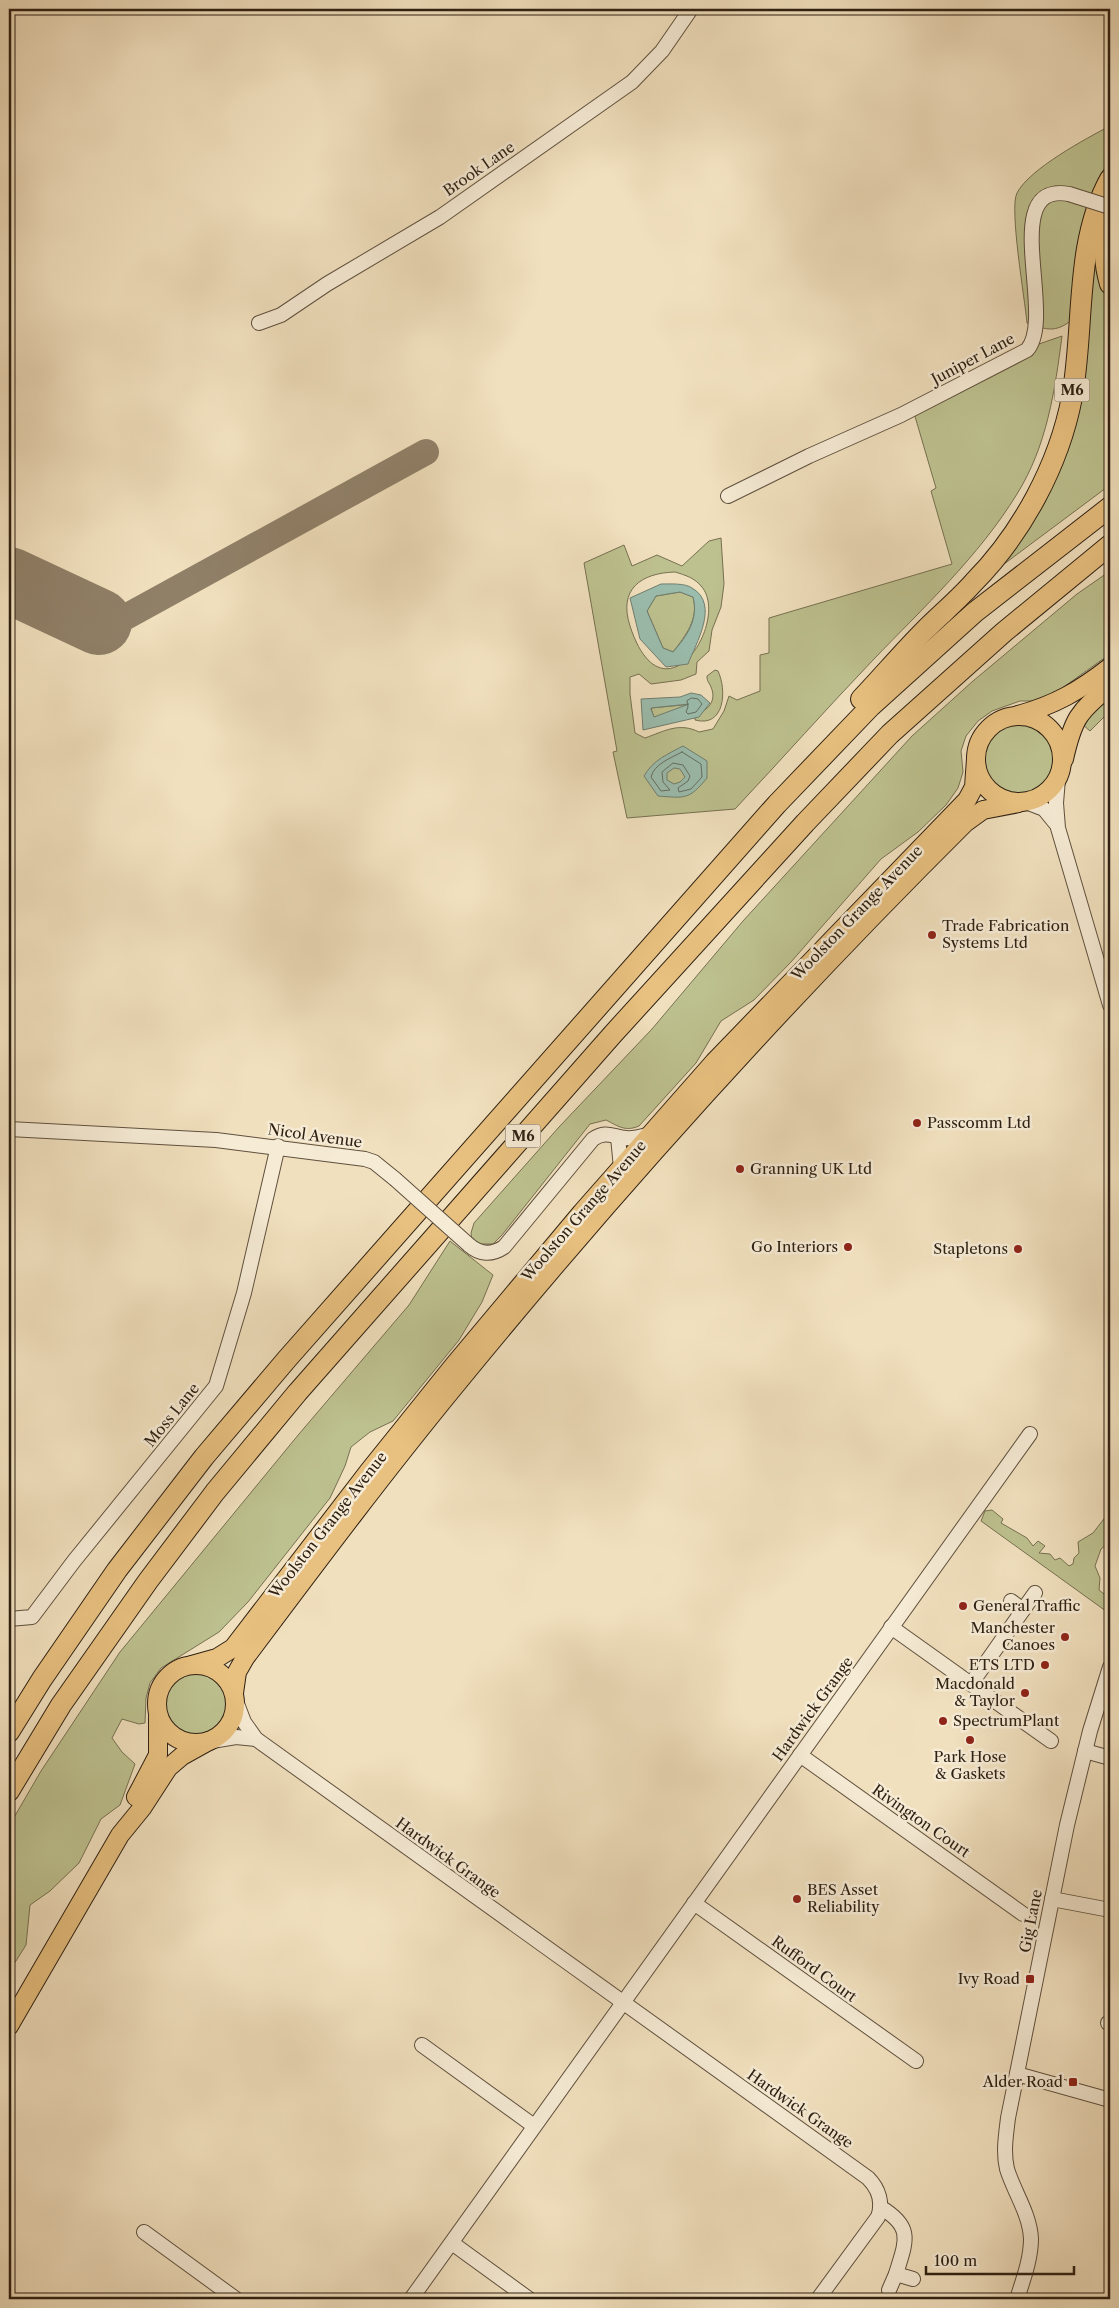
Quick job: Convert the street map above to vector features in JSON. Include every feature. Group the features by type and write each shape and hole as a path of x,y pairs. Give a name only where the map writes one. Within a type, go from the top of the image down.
{"highway":[{"name":"M6","path":"777,804 822,742 924,631 976,581 1009,541 1030,506 1054,456 1072,398 1081,326 1086,262 1098,203 1110,178"},
{"path":"1110,209 1105,240 1110,284"},
{"name":"M6","path":"9,1732 42,1679 117,1570 204,1457 287,1359 777,804 871,706 975,612 1110,507"},
{"name":"M6","path":"9,1791 61,1705 148,1581 215,1492 297,1393 612,1034 805,823 890,734 1004,632 1110,545"}],"main road":[{"path":"1110,667 1083,688 1060,701 995,723 987,730 981,739 976,759 978,772 984,784 994,794 1005,800 1022,802 1045,794 1060,774 1074,722 1088,705 1110,686"},
{"path":"1015,716 1028,717 1041,722 1052,731 1059,743 1062,756 1060,774"},
{"name":"Woolston Grange Avenue","path":"192,1664 218,1658 233,1648 368,1472 454,1365 621,1168 714,1062 967,800 974,788 976,759"},
{"name":"Woolston Grange Avenue","path":"235,1697 237,1672 244,1658 360,1506 473,1364 652,1155 802,990 965,823 983,810 1022,802"},
{"path":"9,2026 120,1835 132,1804 158,1755 158,1694 162,1685 174,1671 192,1664 203,1665 218,1672 230,1683 235,1697 234,1717 230,1725 219,1737 182,1756 168,1768 142,1808 120,1835"},
{"path":"158,1714 163,1726 172,1735 184,1742 197,1744 210,1741"}],"street":[{"name":"Brook Lane","path":"259,324 281,315 328,284 440,217 632,82 662,50 690,9"},
{"name":"Juniper Lane","path":"728,496 901,415 1027,350 1034,340 1037,315 1031,235 1032,216 1044,197 1055,193 1069,194 1110,209"},
{"path":"1060,774 1056,803 1058,828 1110,1005"},
{"path":"1022,802 1044,809 1058,828"},
{"name":"Nicol Avenue","path":"9,1129 216,1140 278,1146 365,1159 374,1162 469,1245 477,1251 487,1253 499,1251 504,1247 594,1139 604,1134 633,1138 651,1134"},
{"path":"618,1137 621,1168"},
{"name":"Moss Lane","path":"9,1619 32,1617 74,1561 216,1386 244,1293 278,1146"},
{"name":"Hardwick Grange","path":"410,2299 452,2243 1030,1434"},
{"path":"971,1684 1035,1593"},
{"path":"1010,1601 1023,1610"},
{"path":"891,1628 1050,1741"},
{"name":"Gig Lane","path":"1017,2299 1029,2259 1031,2237 1028,2221 1011,2180 1005,2155 1008,2118 1052,1899 1085,1751 1110,1667"},
{"name":"Hardwick Grange","path":"235,1697 244,1722 256,1739 622,2003 857,2169 875,2187 880,2207"},
{"path":"210,1741 236,1737 256,1739"},
{"path":"1085,1751 1110,1758"},
{"name":"Rivington Court","path":"800,1755 1023,1914"},
{"path":"1052,1899 1110,1910"},
{"name":"Rufford Court","path":"694,1903 916,2061"},
{"path":"422,2045 534,2126"},
{"path":"1017,2074 1110,2100"},
{"path":"818,2299 875,2222 880,2207 895,2216 904,2232 903,2250 889,2290"},
{"path":"144,2232 236,2299"},
{"path":"452,2243 529,2299"},
{"path":"896,2274 914,2279"}],"green space":[{"path":"1110,126 1110,159 1098,179 1082,234 1072,320 1056,329 1027,323 1016,235 1015,202 1017,193 1033,174 1046,164"},
{"path":"1102,226 1103,280 1110,296 1110,485 988,576 1049,484 1093,256"},
{"path":"1062,336 1053,397 1043,437 1036,457 1017,494 986,539 968,560 856,677 735,809 627,818 613,752 617,751 584,563 624,545 632,566 657,555 682,566 709,541 721,538 724,584 721,607 712,630 709,651 697,662 696,674 681,680 651,684 639,674 630,677 630,694 635,733 645,738 666,730 678,728 692,729 699,732 713,729 724,711 729,696 737,700 760,691 760,655 769,653 769,618 952,564 931,491 936,488 914,413 1039,344","holes":["675,572 693,579 702,587 708,603 707,622 700,641 689,658 675,667 659,667 644,655 630,626 627,602 635,585 652,576"]},
{"path":"1110,571 1110,654 1051,696 1037,701 1020,701 992,711 978,721 966,736 961,751 963,772 958,788 946,805 918,832 881,859 791,962 754,1000 721,1021 696,1063 639,1126 626,1128 606,1120 590,1124 493,1244 482,1244 472,1240 471,1233 474,1223 559,1127 652,1029 743,921 912,736 973,681 1077,594"},
{"path":"680,592 693,597 694,612 693,620 687,633 673,652 663,648 647,611 656,596"},
{"path":"715,670 718,671 721,679 723,697 721,706 713,718 705,721 695,720 695,714 707,708 712,701 713,692 707,676"},
{"path":"1110,693 1110,711 1090,731 1082,724"},
{"path":"693,704 654,718 651,708"},
{"path":"1026,723 1045,733 1053,745 1055,759 1053,773 1045,785 1033,793 1012,795 993,785 985,773 983,752 993,733 1005,725"},
{"path":"450,1241 493,1275 482,1302 459,1340 393,1421 370,1432 351,1447 345,1466 330,1498 248,1602 219,1632 161,1668 150,1683 146,1698 145,1723 139,1724 122,1719 112,1738 122,1752 135,1764 120,1805 101,1819 79,1863 50,1891 30,1905 26,1945 9,1972 9,1826 41,1771 120,1652 299,1434 409,1305"},
{"path":"992,1510 1003,1519 1001,1523 1027,1538 1033,1546 1038,1541 1045,1546 1039,1553 1050,1554 1055,1560 1060,1558 1069,1566 1073,1564 1074,1558 1079,1553 1078,1542 1093,1533 1110,1511 1110,1538 1106,1539 1106,1545 1101,1549 1095,1566 1100,1578 1099,1590 1104,1594 1110,1594 1110,1614 981,1521 985,1511"},
{"path":"197,1673 209,1676 220,1683 227,1694 230,1706 227,1718 220,1729 209,1736 197,1739 185,1736 174,1729 167,1718 164,1706 167,1694 174,1683 185,1676"}],"water":[{"path":"661,584 685,585 700,595 704,604 704,624 688,664 666,667 640,639 630,598","holes":["680,592 693,597 693,620 683,640 673,652 663,648 647,611 656,596"]},
{"path":"691,693 701,695 710,703 699,717 643,730 641,699 680,697","holes":["689,704 654,717 651,708"]},
{"path":"683,746 707,761 707,778 696,790 686,796 658,796 644,776 656,762","holes":["674,768 680,769 685,777 680,782 674,784 667,780 667,773"]}],"taxiway":[{"path":"99,622 111,625 426,452"}],"runway":[{"path":"9,580 99,622"}],"place":[{"name":"Trade Fabrication Systems Ltd","path":"932,935"},
{"name":"Passcomm Ltd","path":"917,1123"},
{"name":"Granning UK Ltd","path":"740,1169"},
{"name":"Go Interiors","path":"848,1247"},
{"name":"Stapletons","path":"1018,1249"},
{"name":"General Traffic","path":"963,1606"},
{"name":"Manchester Canoes","path":"1065,1637"},
{"name":"ETS LTD","path":"1045,1665"},
{"name":"Macdonald & Taylor","path":"1025,1693"},
{"name":"SpectrumPlant","path":"943,1721"},
{"name":"Park Hose & Gaskets","path":"970,1740"},
{"name":"BES Asset Reliability","path":"797,1899"},
{"name":"Ivy Road","path":"1030,1979"},
{"name":"Alder Road","path":"1073,2082"}]}
